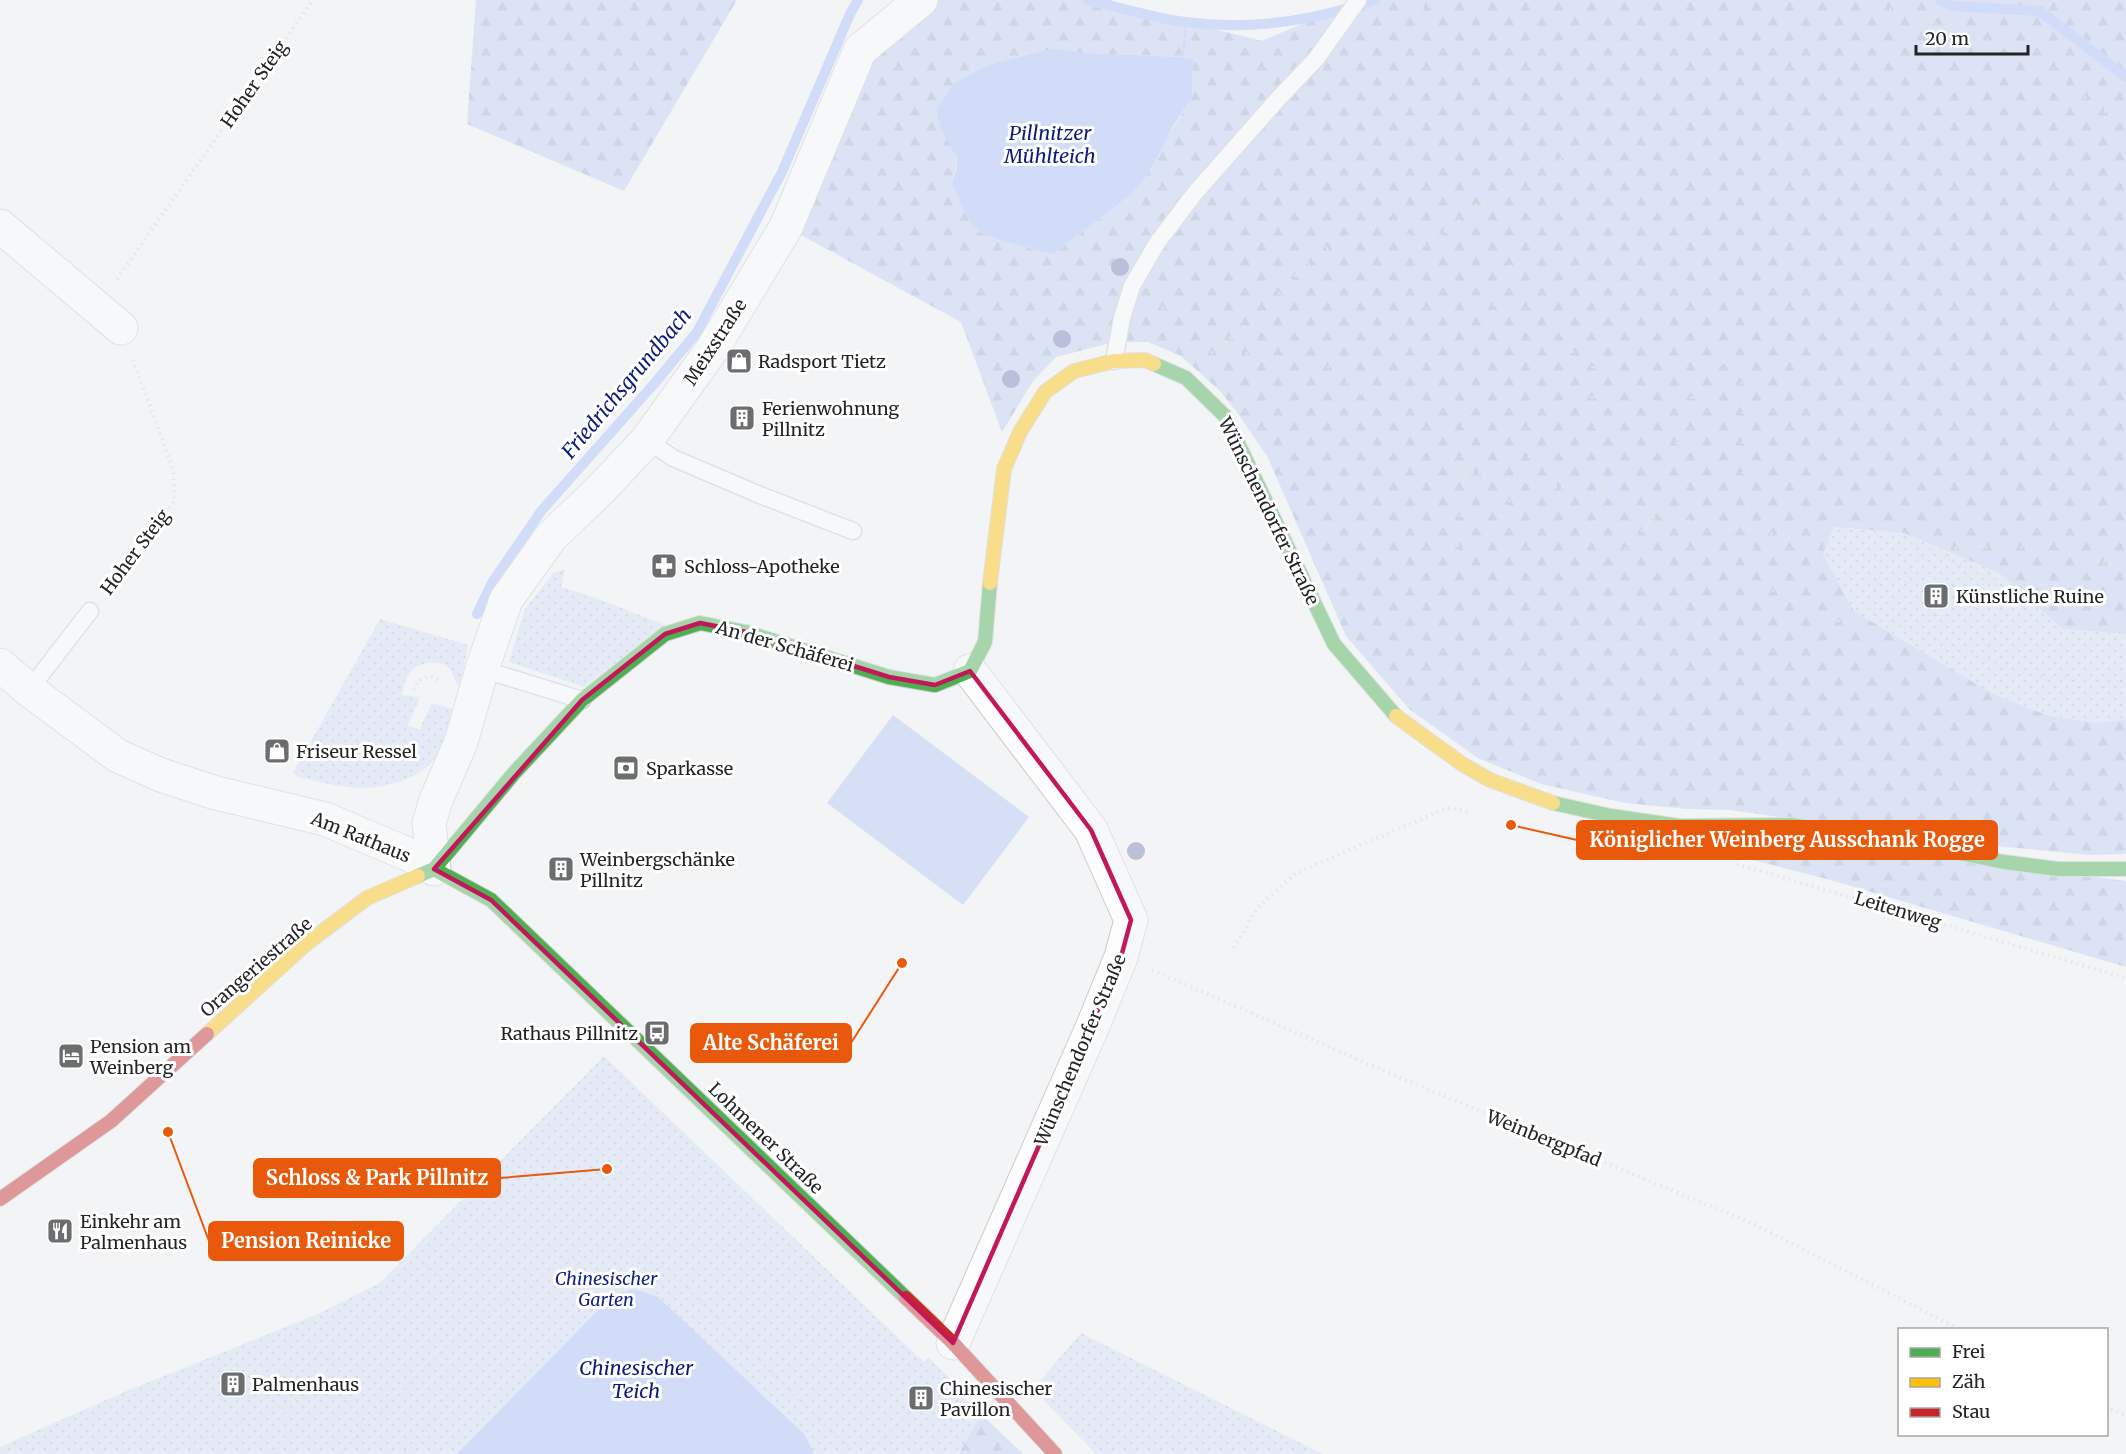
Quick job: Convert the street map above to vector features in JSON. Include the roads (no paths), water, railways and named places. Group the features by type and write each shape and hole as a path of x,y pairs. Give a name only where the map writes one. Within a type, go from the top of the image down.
{"street":[{"name":"Meixstraße","path":"482,669 506,600 551,537 647,440 714,348 786,227 860,50 921,0"},
{"path":"0,226 121,328"},
{"name":"Wünschendorfer Straße","path":"953,1343 1092,1028 1121,957 1131,920 1091,830 970,671 985,642 994,542 1004,469 1020,432 1045,392 1074,371 1114,361 1145,360 1186,378 1225,416 1334,644 1399,720 1462,764 1491,780 1545,801 1611,816 1680,826 1791,825 2035,866 2058,869 2126,869"},
{"name":"An der Schäferei","path":"582,700 665,634 700,623 746,632 889,677 935,685 970,671"},
{"name":"Am Rathaus","path":"0,665 29,690 118,756 161,775 216,793 325,819 412,856 434,869"},
{"name":"Am Rathaus","path":"434,869 429,823 436,800 461,742 482,669"},
{"path":"434,869 514,772 582,700"},
{"name":"Orangeriestraße","path":"0,1199 111,1121 315,938 367,898 434,869"},
{"name":"Lohmener Straße","path":"434,869 491,900 953,1343 1055,1454"}],"lane":[{"path":"1114,361 1122,318 1132,286 1157,243 1195,193 1277,99 1316,59 1358,0"},
{"path":"647,440 674,458 853,531"},
{"name":"Hoher Steig","path":"29,690 90,611"},
{"path":"482,669 582,700"}],"water":[{"name":"Pillnitzer Mühlteich","path":"1185,22 1187,22 1184,58 1193,59 1192,98 1173,126 1147,175 1129,196 1053,254 1001,240 982,233 972,225 952,183 957,168 957,158 939,125 937,108 954,84 984,67 1050,49 1182,57"},
{"name":"Chinesischer Teich","path":"634,1289 658,1297 805,1435 814,1454 457,1454 613,1295"}],"waterway":[{"name":"Friedrichsgrundbach","path":"477,614 493,581 542,510 697,332 782,172 858,0"},
{"name":"Friedrichsgrundbach","path":"1088,0 1174,20 1234,25 1258,25 1305,19 1375,0"},
{"name":"Friedrichsgrundbach","path":"1940,0 1953,6 2040,11 2126,77"}],"place":[{"name":"Radsport Tietz","path":"739,361"},
{"name":"Ferienwohnung Pillnitz","path":"742,418"},
{"name":"Schloss-Apotheke","path":"664,566"},
{"name":"Künstliche Ruine","path":"1936,596"},
{"name":"Friseur Ressel","path":"277,751"},
{"name":"Sparkasse","path":"626,768"},
{"name":"Königlicher Weinberg Ausschank Rogge","path":"1511,825"},
{"name":"Weinbergschänke Pillnitz","path":"561,869"},
{"name":"Alte Schäferei","path":"902,963"},
{"name":"Rathaus Pillnitz","path":"657,1033"},
{"name":"Pension am Weinberg","path":"71,1056"},
{"name":"Pension Reinicke","path":"168,1132"},
{"name":"Schloss & Park Pillnitz","path":"607,1169"},
{"name":"Einkehr am Palmenhaus","path":"60,1231"},
{"name":"Palmenhaus","path":"233,1384"},
{"name":"Chinesischer Pavillon","path":"921,1398"}],"park label":[{"name":"Chinesischer Garten","path":"606,1288"}]}
